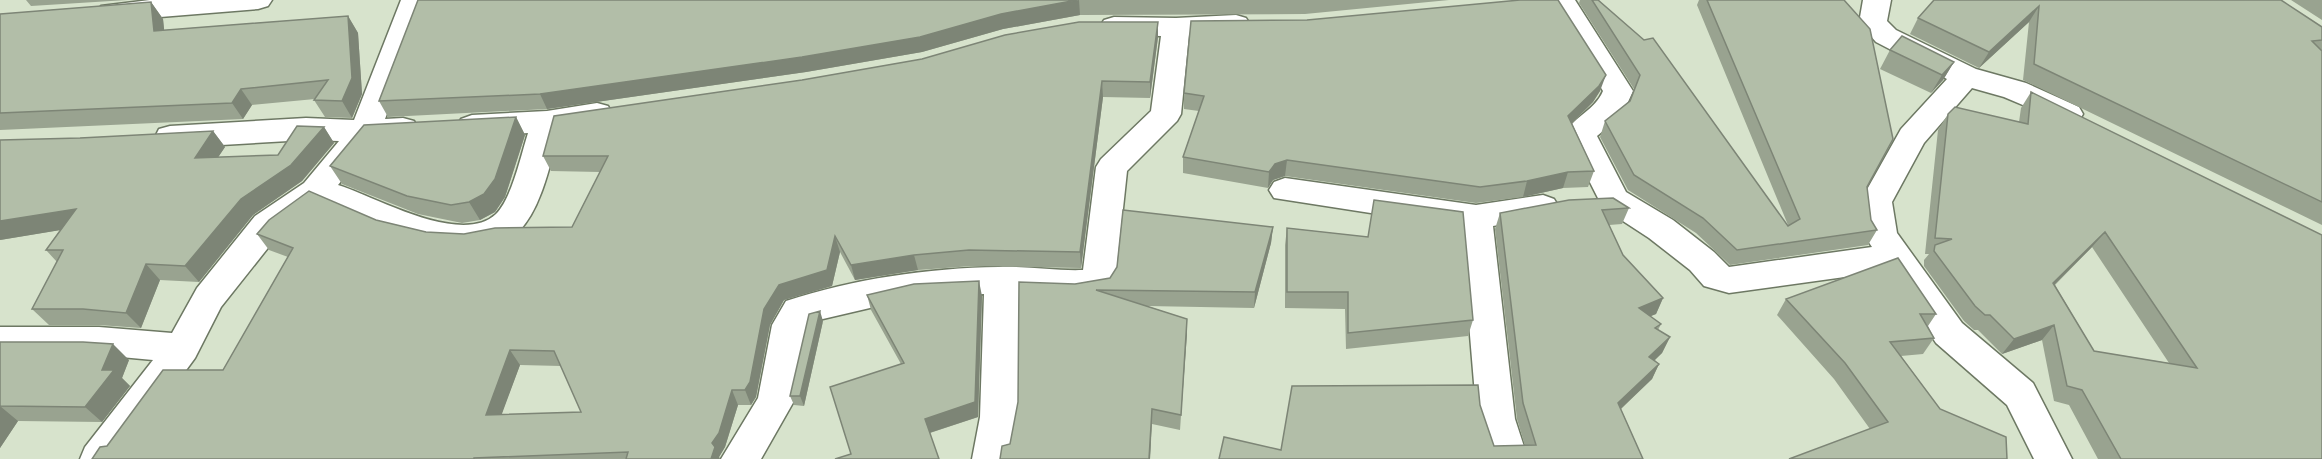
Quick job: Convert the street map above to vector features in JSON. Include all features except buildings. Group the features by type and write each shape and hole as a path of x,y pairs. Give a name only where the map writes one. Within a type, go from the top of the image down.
{"street":[{"path":"82,14 258,0"},
{"path":"99,459 182,348 209,298 267,225 315,191 365,131 415,0"},
{"path":"1877,0 1873,23 1879,30 1966,76 2015,90 2097,129"},
{"path":"1554,1 1618,91 1611,108 1581,134 1590,201"},
{"path":"1090,26 1176,27 1258,24"},
{"path":"740,459 776,401 790,325 798,310 917,284 1002,280 1051,284 1098,283 1112,167 1166,114 1176,27"},
{"path":"1966,76 1912,137 1876,202 1881,234 1949,333 2020,394 2053,459"},
{"path":"141,138 306,129 365,131 436,128 548,121 628,109"},
{"path":"315,191 350,201 387,220 419,231 455,235 486,235 507,223 521,200 548,121"},
{"path":"1285,190 1476,217 1590,201 1661,229 1702,261 1716,277 1729,280 1895,257"},
{"path":"1476,217 1496,419 1509,459"},
{"path":"991,459 999,417 1002,280"},
{"path":"0,340 99,341 182,348"}]}
